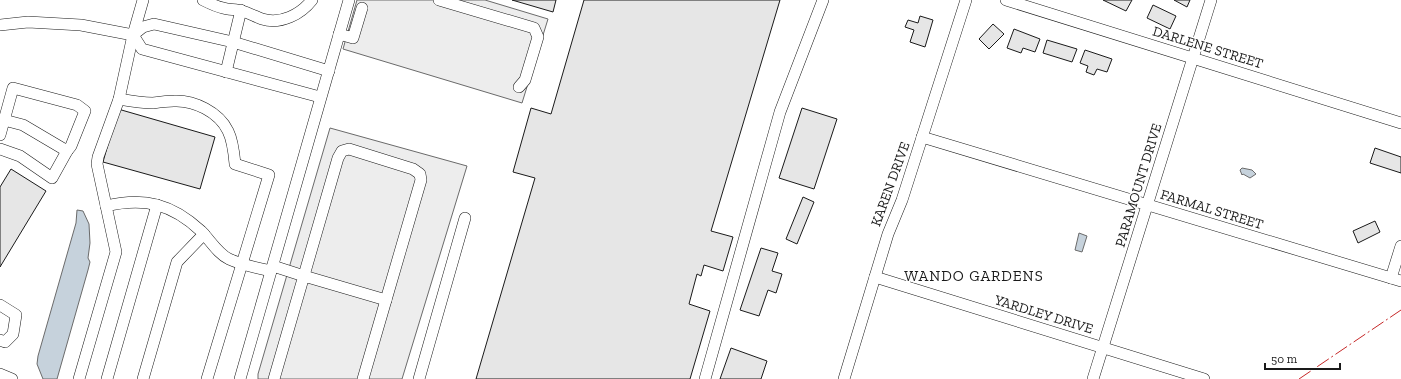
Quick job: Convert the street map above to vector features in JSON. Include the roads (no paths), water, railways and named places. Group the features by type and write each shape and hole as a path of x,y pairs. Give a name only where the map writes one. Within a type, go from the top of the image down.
{"street":[{"path":"79,379 116,252 97,164 98,157 119,99 133,35 143,0"},
{"path":"203,0 222,8 240,10 264,20 288,18 305,8 312,0"},
{"path":"439,0 534,28 538,36 525,80 518,87"},
{"path":"705,379 780,112 823,0"},
{"name":"KAREN DRIVE","path":"844,379 888,234 902,200 966,0"},
{"name":"DARLENE STREET","path":"1006,0 1401,122"},
{"name":"PARAMOUNT DRIVE","path":"1093,379 1211,0"},
{"path":"240,379 348,2 363,4 353,38 339,34"},
{"path":"226,72 240,10"},
{"path":"0,25 28,22 81,25 133,35 142,49 320,97"},
{"path":"133,35 143,27 154,24 233,42 329,71"},
{"path":"0,135 13,88 77,105 85,111 71,146 52,178 20,156 0,149"},
{"path":"119,99 152,103 175,100 195,103 217,117 228,130 232,142 235,164 269,174 207,379"},
{"path":"4,120 23,125 67,151"},
{"name":"FARMAL STREET","path":"922,137 1396,279"},
{"path":"274,379 338,158 342,151 349,149 413,170 420,174 420,180 363,379"},
{"path":"106,206 117,203 144,202 171,209 204,234 228,259 242,264 272,268 304,276 386,300"},
{"path":"107,379 157,205"},
{"path":"419,379 465,218"},
{"path":"143,379 177,262 204,234"},
{"path":"1396,279 1401,246"},
{"name":"YARDLEY DRIVE","path":"875,277 1204,379"},
{"path":"0,305 16,315 13,334 5,342 0,340"},
{"path":"0,374 12,379"}],"district":[{"name":"WANDO GARDENS","path":"974,276"}]}
